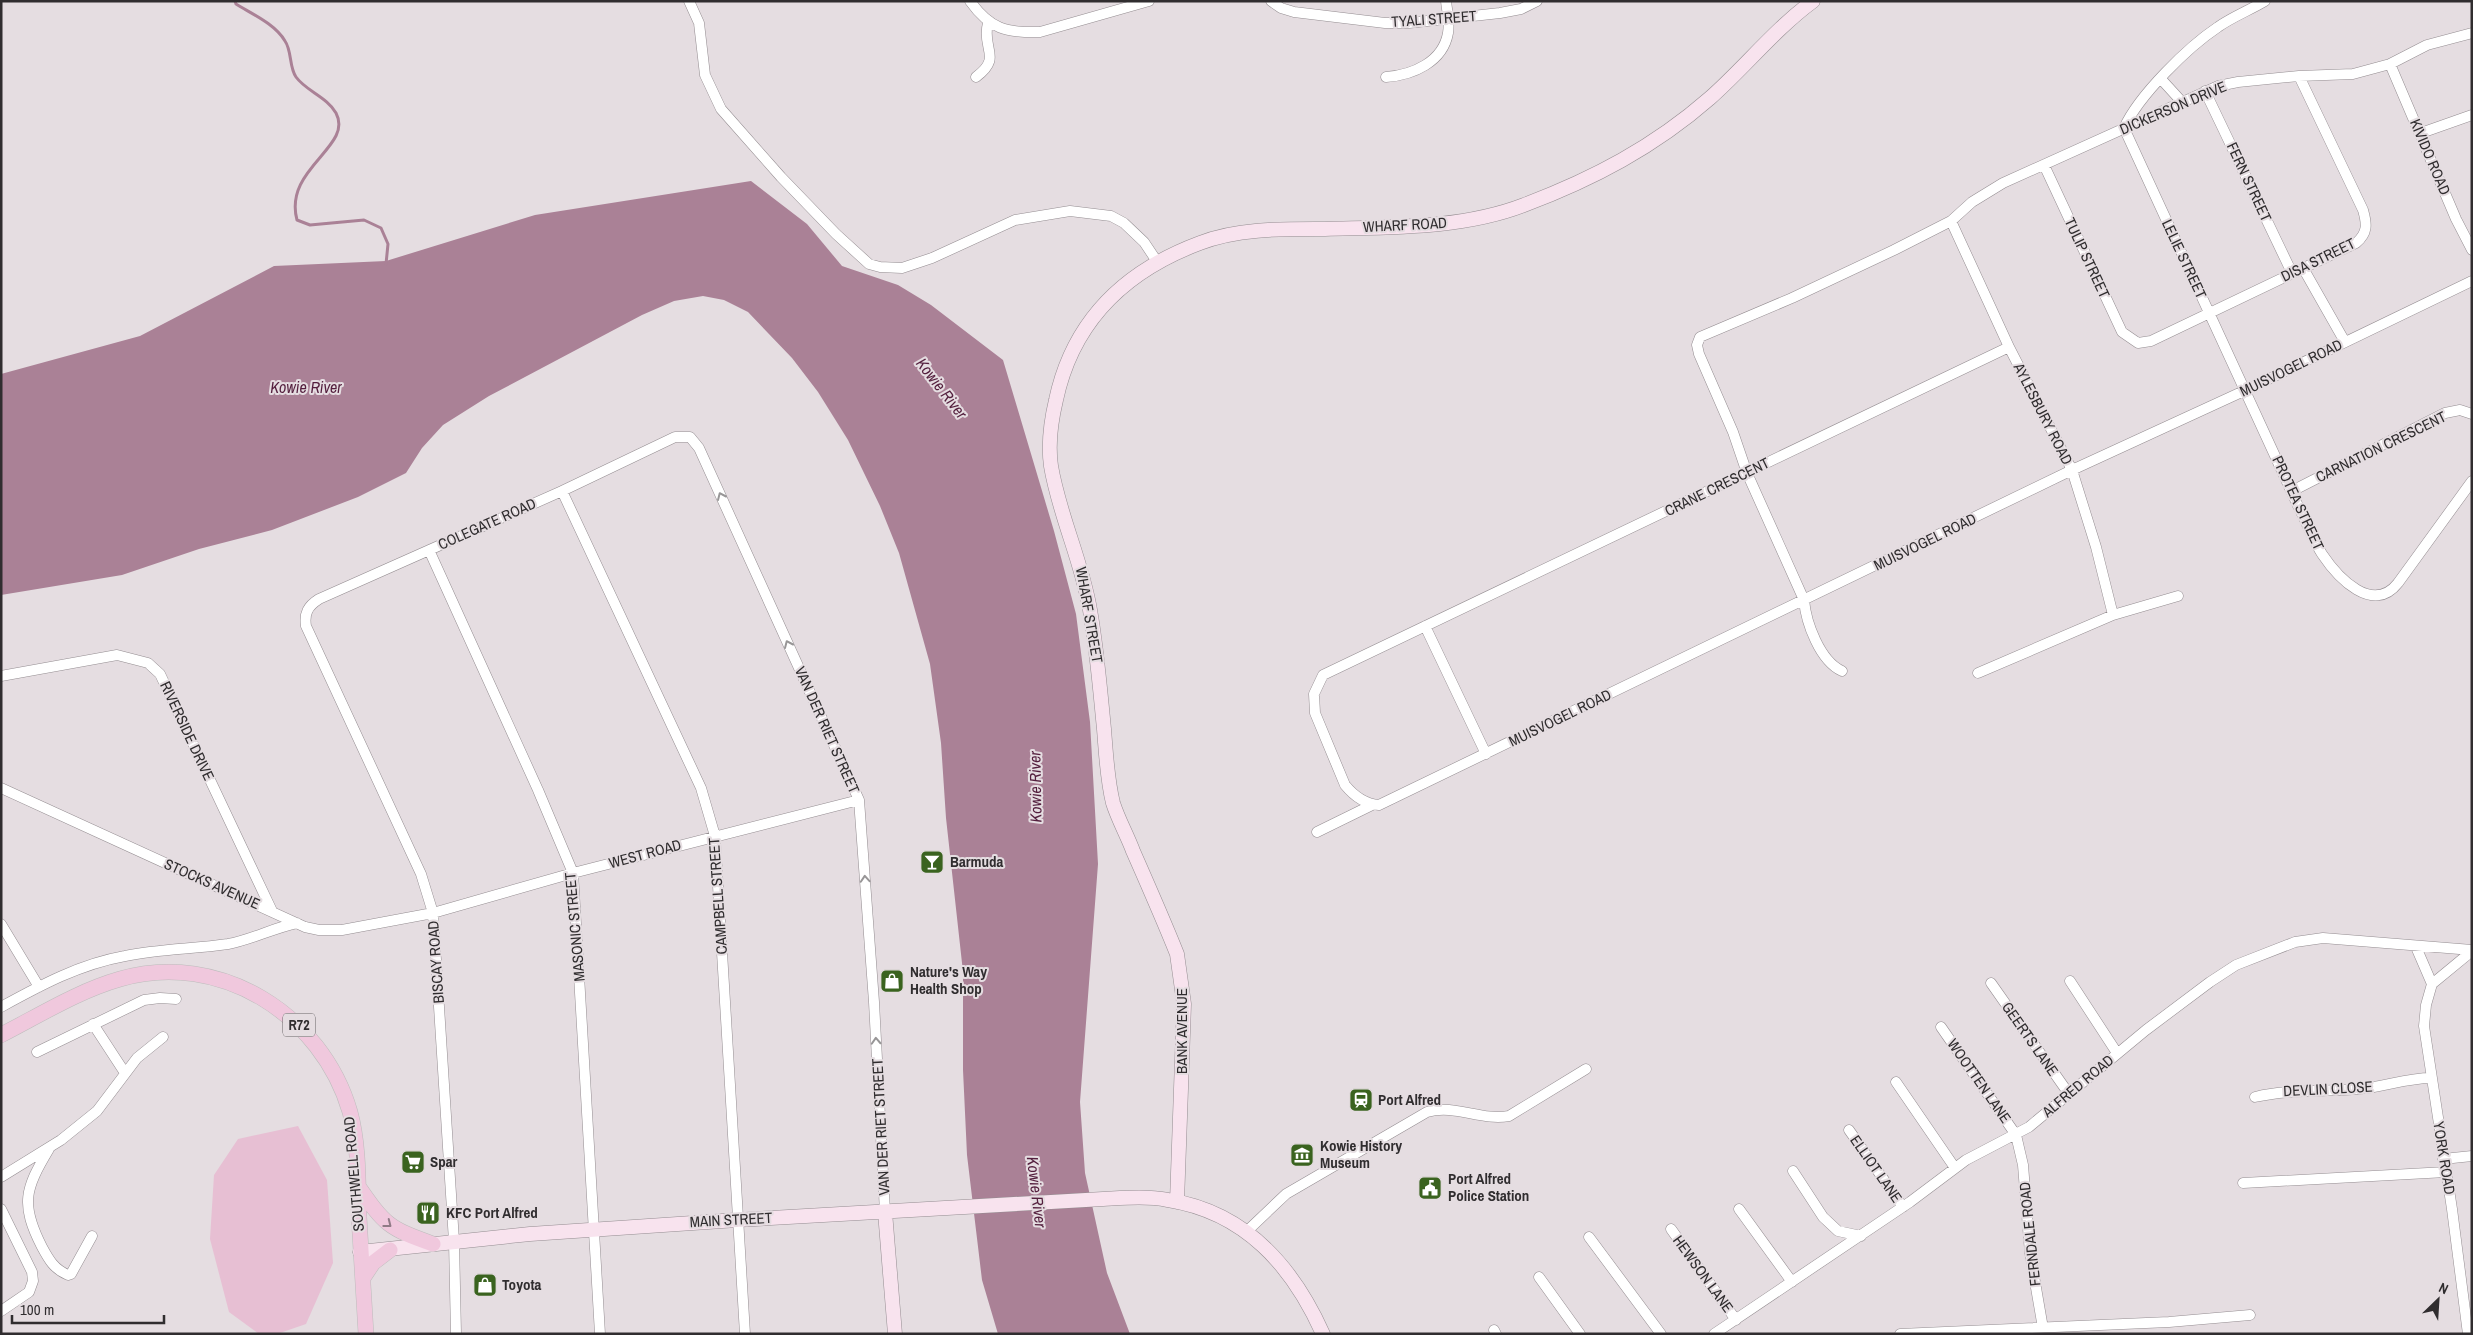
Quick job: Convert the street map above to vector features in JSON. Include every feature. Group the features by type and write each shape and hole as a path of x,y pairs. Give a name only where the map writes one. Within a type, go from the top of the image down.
{"main road":[{"name":"SOUTHWELL ROAD","path":"1,1035 70,999 122,978 162,972 202,975 236,984 287,1014 324,1054 339,1082 350,1113 358,1186 360,1252 366,1334"},
{"path":"358,1186 386,1223 399,1231 433,1244"},
{"path":"363,1278 373,1262 390,1250"}],"street":[{"path":"689,1 699,23 706,75 721,109 836,234 869,264 880,267 902,268 932,258 1015,220 1070,211 1110,216 1124,223 1144,242 1158,263"},
{"path":"970,1 982,19 988,23 1022,33 1040,32 1149,1"},
{"name":"TYALI STREET","path":"1271,1 1294,12 1398,24 1448,20 1513,11 1537,1"},
{"path":"1386,77 1416,71 1431,62 1449,31 1446,1"},
{"name":"WHARF ROAD","path":"1050,448 1053,416 1060,382 1070,354 1087,324 1098,308 1122,286 1158,263 1200,243 1230,235 1287,230 1443,223 1520,207 1610,168 1659,139 1712,96 1793,17 1813,1"},
{"path":"2124,128 2135,110 2180,58 2218,27 2265,1"},
{"path":"976,77 986,69 990,62 986,36 988,23"},
{"name":"DICKERSON DRIVE","path":"1747,472 1733,432 1700,354 1698,341 1704,334 1812,289 1951,221 1985,193 2003,182 2205,91 2238,82 2299,76 2354,74 2390,64 2427,45 2472,33"},
{"name":"KIVIDO ROAD","path":"2390,64 2456,219 2472,250"},
{"name":"DISA STREET","path":"2138,343 2151,341 2363,238 2367,227 2363,210 2299,76"},
{"path":"2161,79 2182,102"},
{"name":"FERN STREET","path":"2205,91 2292,273"},
{"path":"2421,133 2472,115"},
{"name":"LELIE STREET","path":"2124,128 2246,390"},
{"name":"TULIP STREET","path":"2044,165 2122,332 2138,343"},
{"name":"AYLESBURY ROAD","path":"1951,221 2009,347 2072,470 2096,547 2113,615"},
{"path":"2303,268 2345,342"},
{"name":"MUISVOGEL ROAD","path":"1317,832 1486,754 2072,470 2246,390 2472,281"},
{"name":"CRANE CRESCENT","path":"1376,805 1351,792 1340,775 1314,713 1314,694 1323,675 2009,347"},
{"name":"PROTEA STREET","path":"2246,390 2322,553 2332,567 2359,592 2373,596 2386,594 2394,589 2472,481"},
{"name":"CARNATION CRESCENT","path":"2292,491 2446,413 2460,410 2472,414"},
{"name":"COLEGATE ROAD","path":"305,617 308,608 319,599 562,491 675,437"},
{"name":"VAN DER RIET STREET","path":"675,437 690,437 699,448 859,800 874,1002 885,1212"},
{"name":"WHARF STREET","path":"1050,448 1053,474 1087,590 1096,650 1110,785"},
{"path":"1747,472 1804,600 1806,616 1831,665 1842,671"},
{"name":"CAMPBELL STREET","path":"562,491 700,788 715,836 744,1334"},
{"name":"MASONIC STREET","path":"429,550 538,790 573,873 600,1334"},
{"path":"1978,673 2113,615 2178,596"},
{"name":"BISCAY ROAD","path":"305,617 306,626 420,874 433,912 454,1241 456,1334"},
{"path":"1426,626 1486,754"},
{"name":"RIVERSIDE DRIVE","path":"1,676 117,655 138,659 155,668 160,674 272,912"},
{"name":"BANK AVENUE","path":"1110,785 1113,804 1177,954 1181,972 1184,1004 1177,1202"},
{"name":"STOCKS AVENUE","path":"1,788 272,912 318,930 342,930 433,912"},
{"name":"WEST ROAD","path":"433,912 573,873 859,800"},
{"path":"1,1006 97,962 125,956 227,944 275,928 297,923"},
{"path":"1,924 39,987"},
{"name":"ALFRED ROAD","path":"1714,1334 1861,1236 1955,1168 1980,1152 2016,1135 2222,973 2268,951 2295,942 2323,938 2472,951"},
{"path":"2416,947 2432,984 2472,951"},
{"path":"2070,981 2118,1053"},
{"name":"GEERTS LANE","path":"1991,984 2069,1094"},
{"name":"YORK ROAD","path":"2432,984 2426,1005 2424,1026 2468,1334"},
{"path":"37,1052 144,1000 176,999"},
{"path":"93,1024 125,1073"},
{"name":"WOOTTEN LANE","path":"1941,1027 2016,1135"},
{"path":"1,1176 49,1148 97,1111 137,1058 163,1037"},
{"path":"1246,1232 1286,1194 1427,1112 1440,1108 1494,1118 1508,1116 1586,1069"},
{"name":"DEVLIN CLOSE","path":"2255,1097 2285,1091 2358,1089 2411,1078 2431,1078"},
{"path":"1896,1082 1955,1168"},
{"name":"ELLIOT LANE","path":"1848,1130 1903,1207"},
{"name":"FERNDALE ROAD","path":"2016,1135 2023,1165 2030,1253 2043,1330"},
{"path":"49,1148 30,1186 27,1198 34,1233 50,1263 68,1275 71,1274 92,1236"},
{"path":"2443,1158 2472,1156"},
{"path":"1793,1171 1823,1217 1838,1231 1861,1236"},
{"path":"2243,1183 2446,1172"},
{"name":"MAIN STREET","path":"360,1252 390,1250 454,1241 737,1220 1142,1198 1177,1202 1213,1213 1246,1232 1270,1252 1289,1274 1308,1302 1322,1334"},
{"path":"1,1209 33,1276 29,1292 1,1311"},
{"path":"1739,1209 1792,1282"},
{"path":"885,1212 895,1334"},
{"name":"HEWSON LANE","path":"1671,1229 1736,1320"},
{"path":"1589,1237 1661,1334"},
{"path":"1539,1277 1580,1334"},
{"path":"1900,1334 2043,1330 2250,1315"}],"shaded area":[{"path":"298,1126 327,1180 333,1263 306,1324 277,1334 259,1334 229,1312 210,1239 214,1175 238,1139"}],"water":[{"name":"Kowie River","path":"751,181 807,224 842,266 898,285 931,305 1003,360 1054,531 1076,614 1090,722 1098,864 1080,1102 1085,1173 1107,1273 1130,1334 998,1334 982,1280 967,1155 963,1070 963,972 946,818 941,743 930,664 899,553 880,506 848,440 818,392 792,358 748,312 724,300 703,296 674,301 642,315 489,396 443,425 422,448 406,473 358,497 272,530 199,549 122,575 1,595 1,374 140,336 274,266 386,261 535,215"}],"waterway":[{"path":"235,1 236,4 263,20 281,35 287,45 292,69 296,77 332,107 336,113 339,125 336,137 308,172 300,186 295,202 297,220 310,225 364,220 381,228 388,244 386,264"}],"place":[{"name":"Barmuda","path":"932,862"},
{"name":"Nature's Way Health Shop","path":"892,981"},
{"name":"Port Alfred","path":"1361,1100"},
{"name":"Kowie History Museum","path":"1302,1155"},
{"name":"Spar","path":"413,1162"},
{"name":"Port Alfred Police Station","path":"1430,1188"},
{"name":"KFC Port Alfred","path":"428,1213"},
{"name":"Toyota","path":"485,1285"}]}
